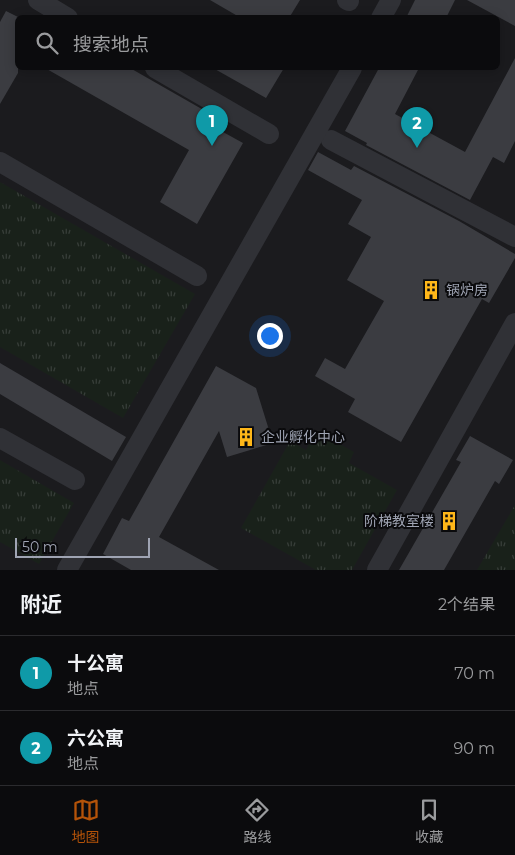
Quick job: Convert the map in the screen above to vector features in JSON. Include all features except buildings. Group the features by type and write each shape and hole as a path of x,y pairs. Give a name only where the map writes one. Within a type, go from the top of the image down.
{"street":[{"path":"38,0 63,15"},
{"path":"383,15 391,0"},
{"path":"157,70 269,134"},
{"path":"66,570 351,70"},
{"path":"331,140 515,238"},
{"path":"0,162 197,276"},
{"path":"378,570 515,323"},
{"path":"0,438 76,480"}],"shaded area":[{"path":"0,0 515,0 515,570 0,570"}],"green space":[{"path":"0,182 195,294 123,418 0,347"},
{"path":"316,431 354,452 349,463 397,490 352,570 316,570 241,528 290,441 306,450"},
{"path":"0,460 74,503 39,564 0,542"},
{"path":"515,505 515,570 477,570"}],"place":[{"name":"十公寓","path":"212,146"},
{"name":"六公寓","path":"417,148"},
{"name":"锅炉房","path":"431,290"},
{"name":"企业孵化中心","path":"246,437"},
{"name":"阶梯教室楼","path":"449,521"}]}
